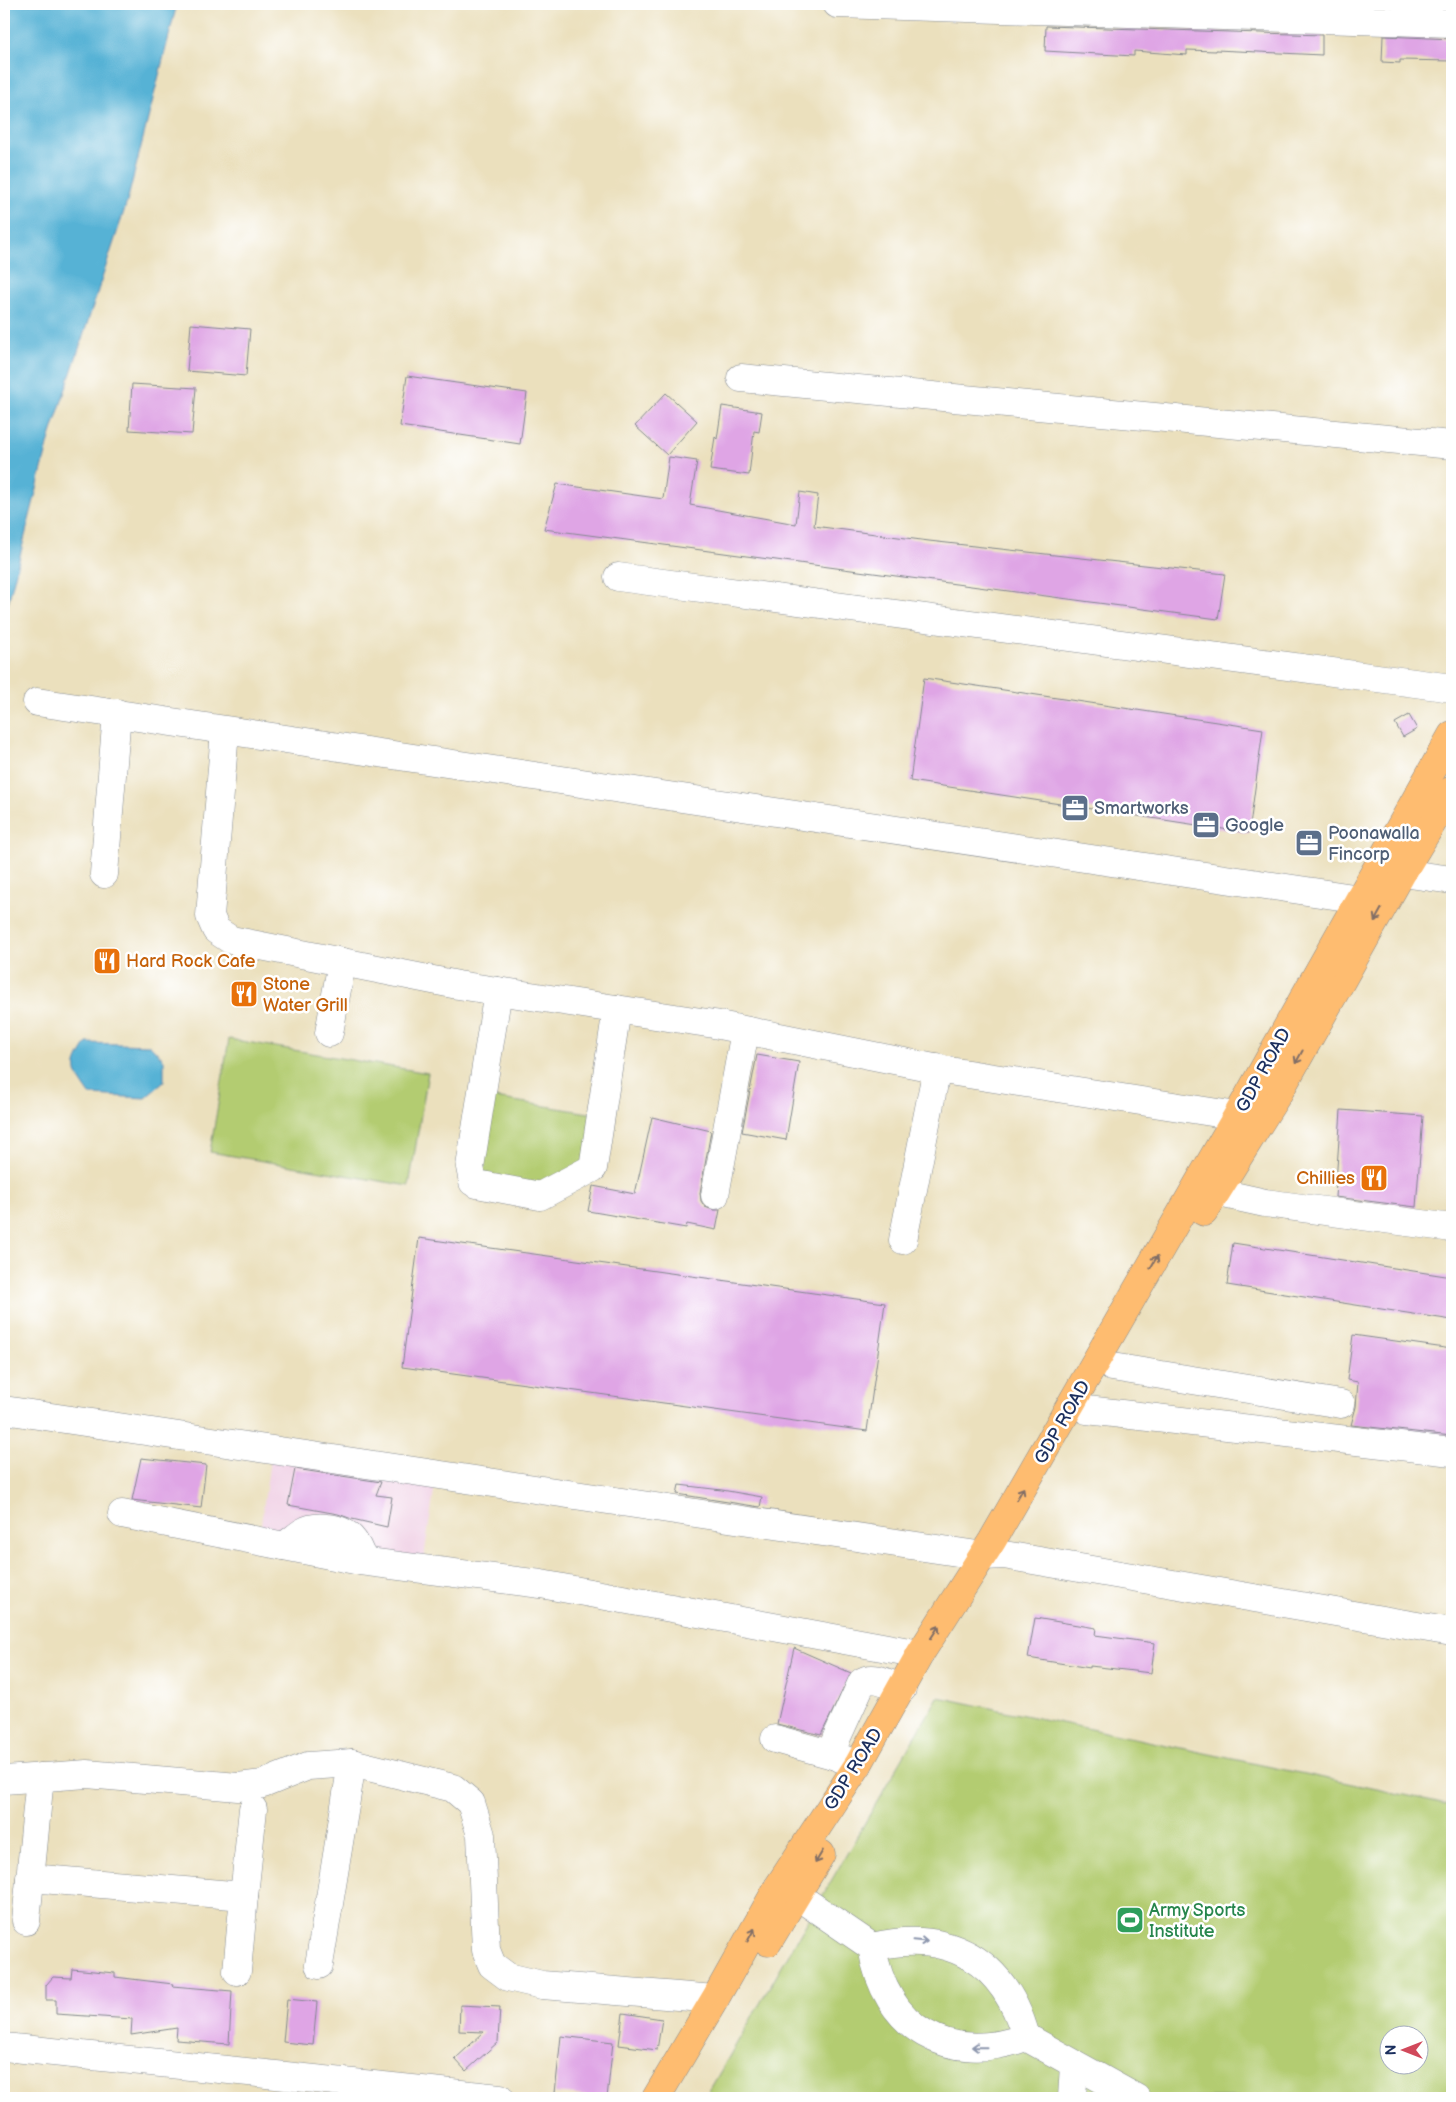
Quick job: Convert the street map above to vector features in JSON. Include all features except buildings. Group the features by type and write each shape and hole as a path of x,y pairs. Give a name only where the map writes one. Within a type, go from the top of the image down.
{"main road":[{"name":"GDP ROAD","path":"1390,868 1452,736"},
{"name":"GDP ROAD","path":"656,2098 715,1999 787,1891 845,1760 902,1689 920,1654 994,1555 1360,899 1390,868 1452,790"},
{"path":"676,2098 787,1891 994,1555 1041,1494 1112,1367 1215,1192 1279,1092 1390,868"}],"street":[{"path":"837,4 1452,23"},
{"path":"741,378 1452,445"},
{"path":"618,577 1452,688"},
{"path":"38,702 1360,899"},
{"path":"104,874 117,713"},
{"path":"224,731 210,916 216,930 231,940 498,991 745,1031 937,1068 1238,1116"},
{"path":"1390,868 1452,880"},
{"path":"328,1033 342,962"},
{"path":"498,991 470,1167 471,1178 477,1184 540,1196 593,1168 617,1010"},
{"path":"715,1195 745,1031"},
{"path":"903,1240 937,1068"},
{"path":"1215,1192 1265,1204 1452,1228"},
{"path":"1112,1367 1340,1404"},
{"path":"4,1410 994,1555 1452,1632"},
{"path":"1088,1410 1452,1452"},
{"path":"122,1514 363,1562 541,1584 920,1654"},
{"path":"845,1760 834,1744 862,1682 868,1678 874,1678 902,1689"},
{"path":"774,1739 845,1760"},
{"path":"319,1965 352,1762"},
{"path":"4,1780 87,1774 238,1787 263,1784 308,1766 352,1762 453,1788 471,1804 481,1835 486,1950 492,1965 508,1977 542,1985 715,1999"},
{"path":"26,1921 40,1777"},
{"path":"238,1971 253,1809"},
{"path":"30,1878 244,1896"},
{"path":"787,1891 872,1947 916,1940 960,1951 979,1962 996,1977 1010,1995 1020,2015 1026,2037 1136,2098"},
{"path":"872,1947 875,1968 883,1987 894,2005 908,2021 925,2033 944,2042 985,2048 1006,2044 1026,2037"},
{"path":"4,2047 500,2098"},
{"path":"1072,2098 1074,2065"}],"shaded area":[{"path":"272,1446 438,1465 423,1564 259,1538"}],"green space":[{"path":"229,1039 428,1073 409,1186 210,1152"},
{"path":"489,1097 595,1114 587,1162 541,1191 475,1181"},
{"name":"Army Sports Institute","path":"938,1697 1452,1805 1452,2098 705,2098"}],"water":[{"path":"4,4 177,4 127,202 50,437 4,619"},
{"path":"87,1043 150,1045 164,1060 164,1082 145,1098 90,1095 80,1080 76,1069 78,1059"}],"place":[{"name":"Smartworks","path":"1075,808"},
{"name":"Google","path":"1206,825"},
{"name":"Poonawalla Fincorp","path":"1309,843"},
{"name":"Hard Rock Cafe","path":"107,961"},
{"name":"Stone Water Grill","path":"244,994"},
{"name":"Chillies","path":"1374,1178"},
{"name":"Army Sports Institute","path":"1130,1920"}]}
